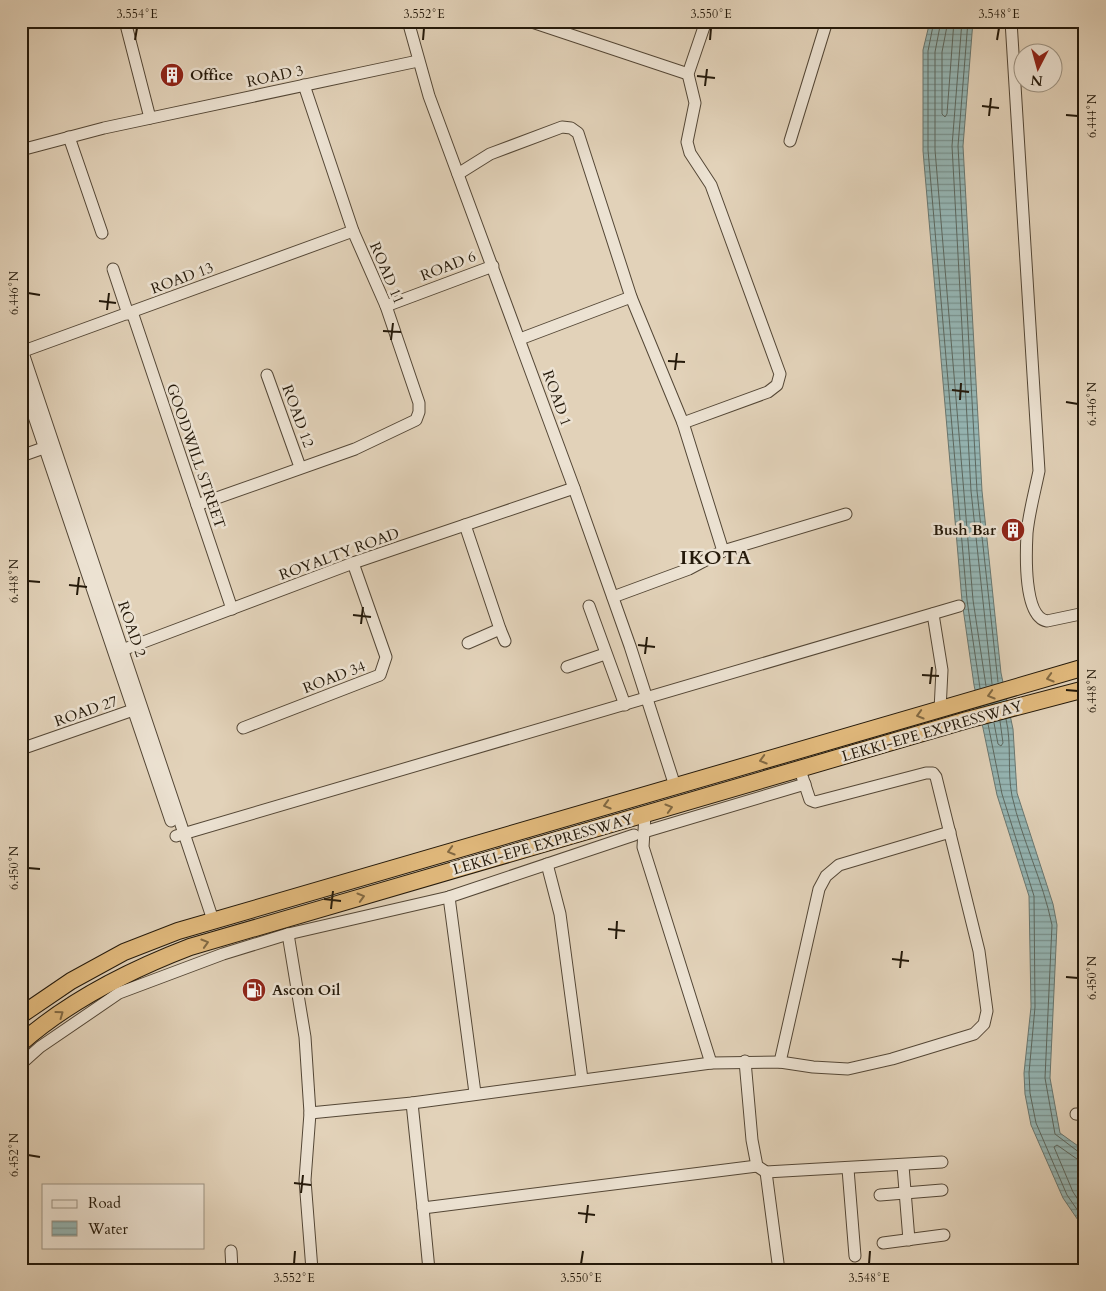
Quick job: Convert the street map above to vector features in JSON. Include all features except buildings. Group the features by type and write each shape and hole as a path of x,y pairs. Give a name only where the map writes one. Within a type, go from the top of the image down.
{"highway":[{"name":"LEKKI-EPE EXPRESSWAY","path":"21,1015 71,981 124,952 209,921 1085,668"},
{"name":"LEKKI-EPE EXPRESSWAY","path":"21,1043 67,1008 103,987 154,961 190,947 645,815 802,777 967,720 1085,689"}],"street":[{"path":"21,24 37,21"},
{"path":"125,21 150,118"},
{"name":"ROAD 1","path":"408,21 429,96 574,488 647,698 675,786"},
{"path":"529,21 688,74"},
{"path":"683,423 768,392 776,385 780,374 711,185 690,153 687,142 695,103 688,74 706,21"},
{"path":"790,141 827,21"},
{"path":"1011,21 1039,471 1027,532 1028,594 1037,615 1042,620 1048,621 1085,613"},
{"name":"ROAD 3","path":"21,150 150,118 418,61"},
{"name":"ROAD 11","path":"197,506 355,449 416,420 419,412 419,403 386,306 353,231 304,85"},
{"path":"458,174 490,154 562,126 571,128 578,133 631,297 683,423 722,551"},
{"path":"69,137 102,233"},
{"name":"ROAD 13","path":"22,350 130,313 353,231"},
{"name":"ROAD 6","path":"386,306 493,266"},
{"name":"GOODWILL STREET","path":"113,269 130,313 232,609"},
{"path":"520,339 631,297"},
{"name":"ROAD 2","path":"22,350 50,446 209,921"},
{"name":"ROAD 12","path":"267,375 300,468"},
{"name":"ROAD 2","path":"21,378 50,446"},
{"path":"21,456 50,446"},
{"name":"ROYALTY ROAD","path":"119,651 353,563 574,488"},
{"path":"612,597 689,569 722,551 846,514"},
{"path":"465,525 505,641"},
{"name":"ROAD 34","path":"243,728 380,675 386,657 353,563"},
{"path":"588,606 625,705"},
{"path":"180,835 958,606"},
{"path":"933,614 942,670 940,710"},
{"path":"468,643 500,629"},
{"name":"ROAD 2","path":"119,651 133,710 180,835"},
{"path":"567,668 605,654"},
{"name":"ROAD 27","path":"22,745 133,710"},
{"path":"21,1064 40,1047 119,994 223,954 288,934 449,897 639,834 802,777 810,800 815,802 926,773 933,773 936,777 979,951 987,1011 984,1024 974,1034 892,1059 848,1069 814,1068 780,1062 745,1061 711,1063 475,1093 412,1103 310,1113"},
{"path":"639,834 645,815"},
{"path":"624,821 639,834 711,1063"},
{"path":"780,1062 819,889 826,876 839,865 950,832"},
{"path":"547,864 560,914 582,1080"},
{"path":"449,897 475,1093"},
{"path":"288,934 305,1037 310,1113 305,1180 312,1270"},
{"path":"745,1061 752,1140 762,1169 778,1263"},
{"path":"412,1103 429,1270"},
{"path":"424,1208 762,1169 903,1166 942,1162"},
{"path":"903,1166 909,1240"},
{"path":"848,1168 855,1256"},
{"path":"880,1196 942,1190"},
{"path":"883,1243 944,1235"},
{"path":"231,1250 232,1270"}],"water":[{"path":"930,21 973,21 963,146 982,491 1001,673 1013,729 1017,793 1053,904 1057,925 1050,1078 1060,1133 1085,1151 1085,1235 1082,1226 1063,1198 1031,1125 1025,1094 1024,1073 1031,1007 1029,896 997,795 974,685 962,601 923,151 923,50"}],"place":[{"name":"Office","path":"172,75"},
{"name":"Bush Bar","path":"1013,530"},
{"name":"Ascon Oil","path":"254,990"}],"district":[{"name":"IKOTA","path":"716,557"}]}
